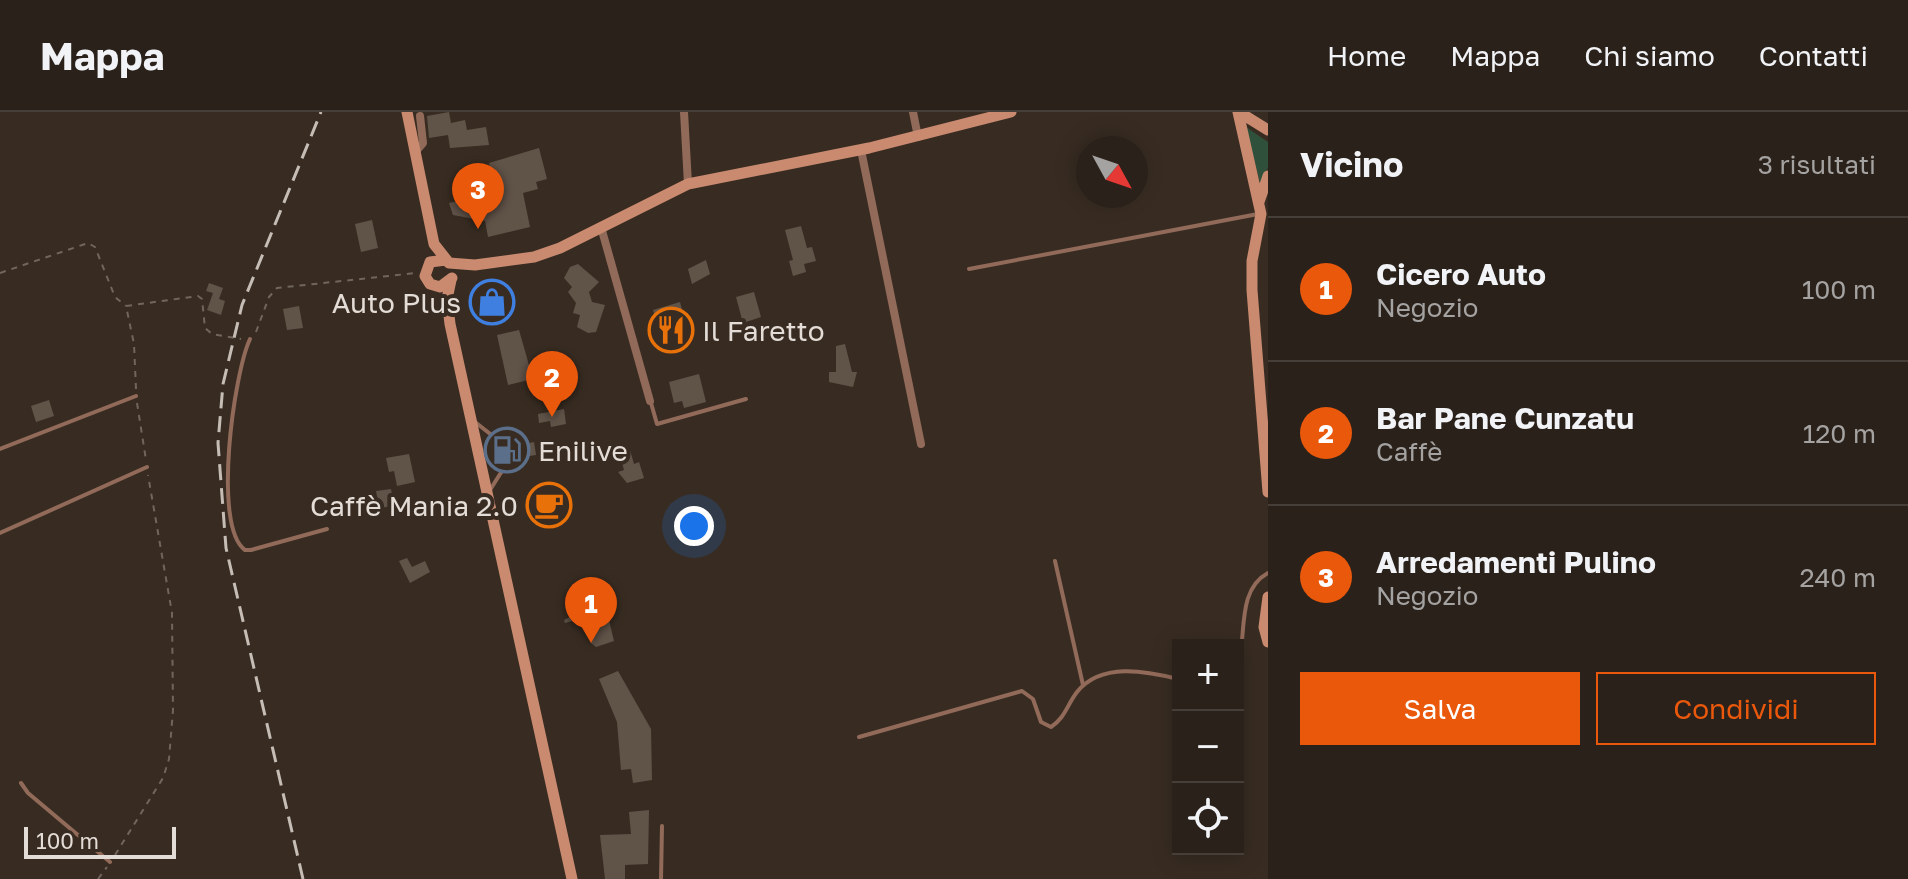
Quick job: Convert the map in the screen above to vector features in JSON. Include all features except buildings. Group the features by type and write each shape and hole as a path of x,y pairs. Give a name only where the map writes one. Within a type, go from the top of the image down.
{"street":[{"path":"407,112 434,244 448,262 452,279 447,299 450,324 572,879"},
{"path":"684,112 688,184"},
{"path":"913,112 918,137"},
{"path":"427,274 436,259 475,265 534,257 688,184 861,150 1011,112"},
{"path":"1239,112 1268,130"},
{"path":"1239,112 1264,205"},
{"path":"416,151 423,143 420,116"},
{"path":"861,150 921,444"},
{"path":"1268,176 1252,261 1268,492"},
{"path":"430,227 427,274 450,324"},
{"path":"601,227 650,401"},
{"path":"427,274 440,287 475,265"},
{"path":"1268,597 1264,627 1268,642"}],"lane":[{"path":"969,269 1264,205"},
{"path":"250,339 228,433 229,494 237,541 245,550 251,550 327,529"},
{"path":"0,449 136,396"},
{"path":"650,401 657,424 746,399"},
{"path":"473,420 503,444 507,463 489,492"},
{"path":"0,533 147,467"},
{"path":"1055,561 1083,685"},
{"path":"1241,639 1244,614 1260,577 1268,573"},
{"path":"859,737 1022,691 1033,699 1041,722 1051,727 1060,721 1083,685 1120,671 1140,669 1172,677"},
{"path":"21,783 28,793 110,862"},
{"path":"661,879 662,826"}],"path":[{"path":"0,273 88,243 95,247 115,297 126,306 134,344 136,396 172,613 173,710 169,759 163,778 98,879"},
{"path":"126,306 198,296 202,299 205,328 212,334 250,339 262,320 269,297 277,288 427,274"}],"green space":[{"path":"1246,127 1268,142 1268,167 1261,187"}],"railway":[{"path":"303,879 226,548 218,443 223,384 242,305 321,112"}],"place":[{"name":"Arredamenti Pulino","path":"478,229"},
{"name":"Auto Plus","path":"492,302"},
{"name":"Il Faretto","path":"671,330"},
{"name":"Bar Pane Cunzatu","path":"552,417"},
{"name":"Enilive","path":"507,450"},
{"name":"Caffè Mania 2.0","path":"549,505"},
{"name":"Cicero Auto","path":"591,643"}]}
